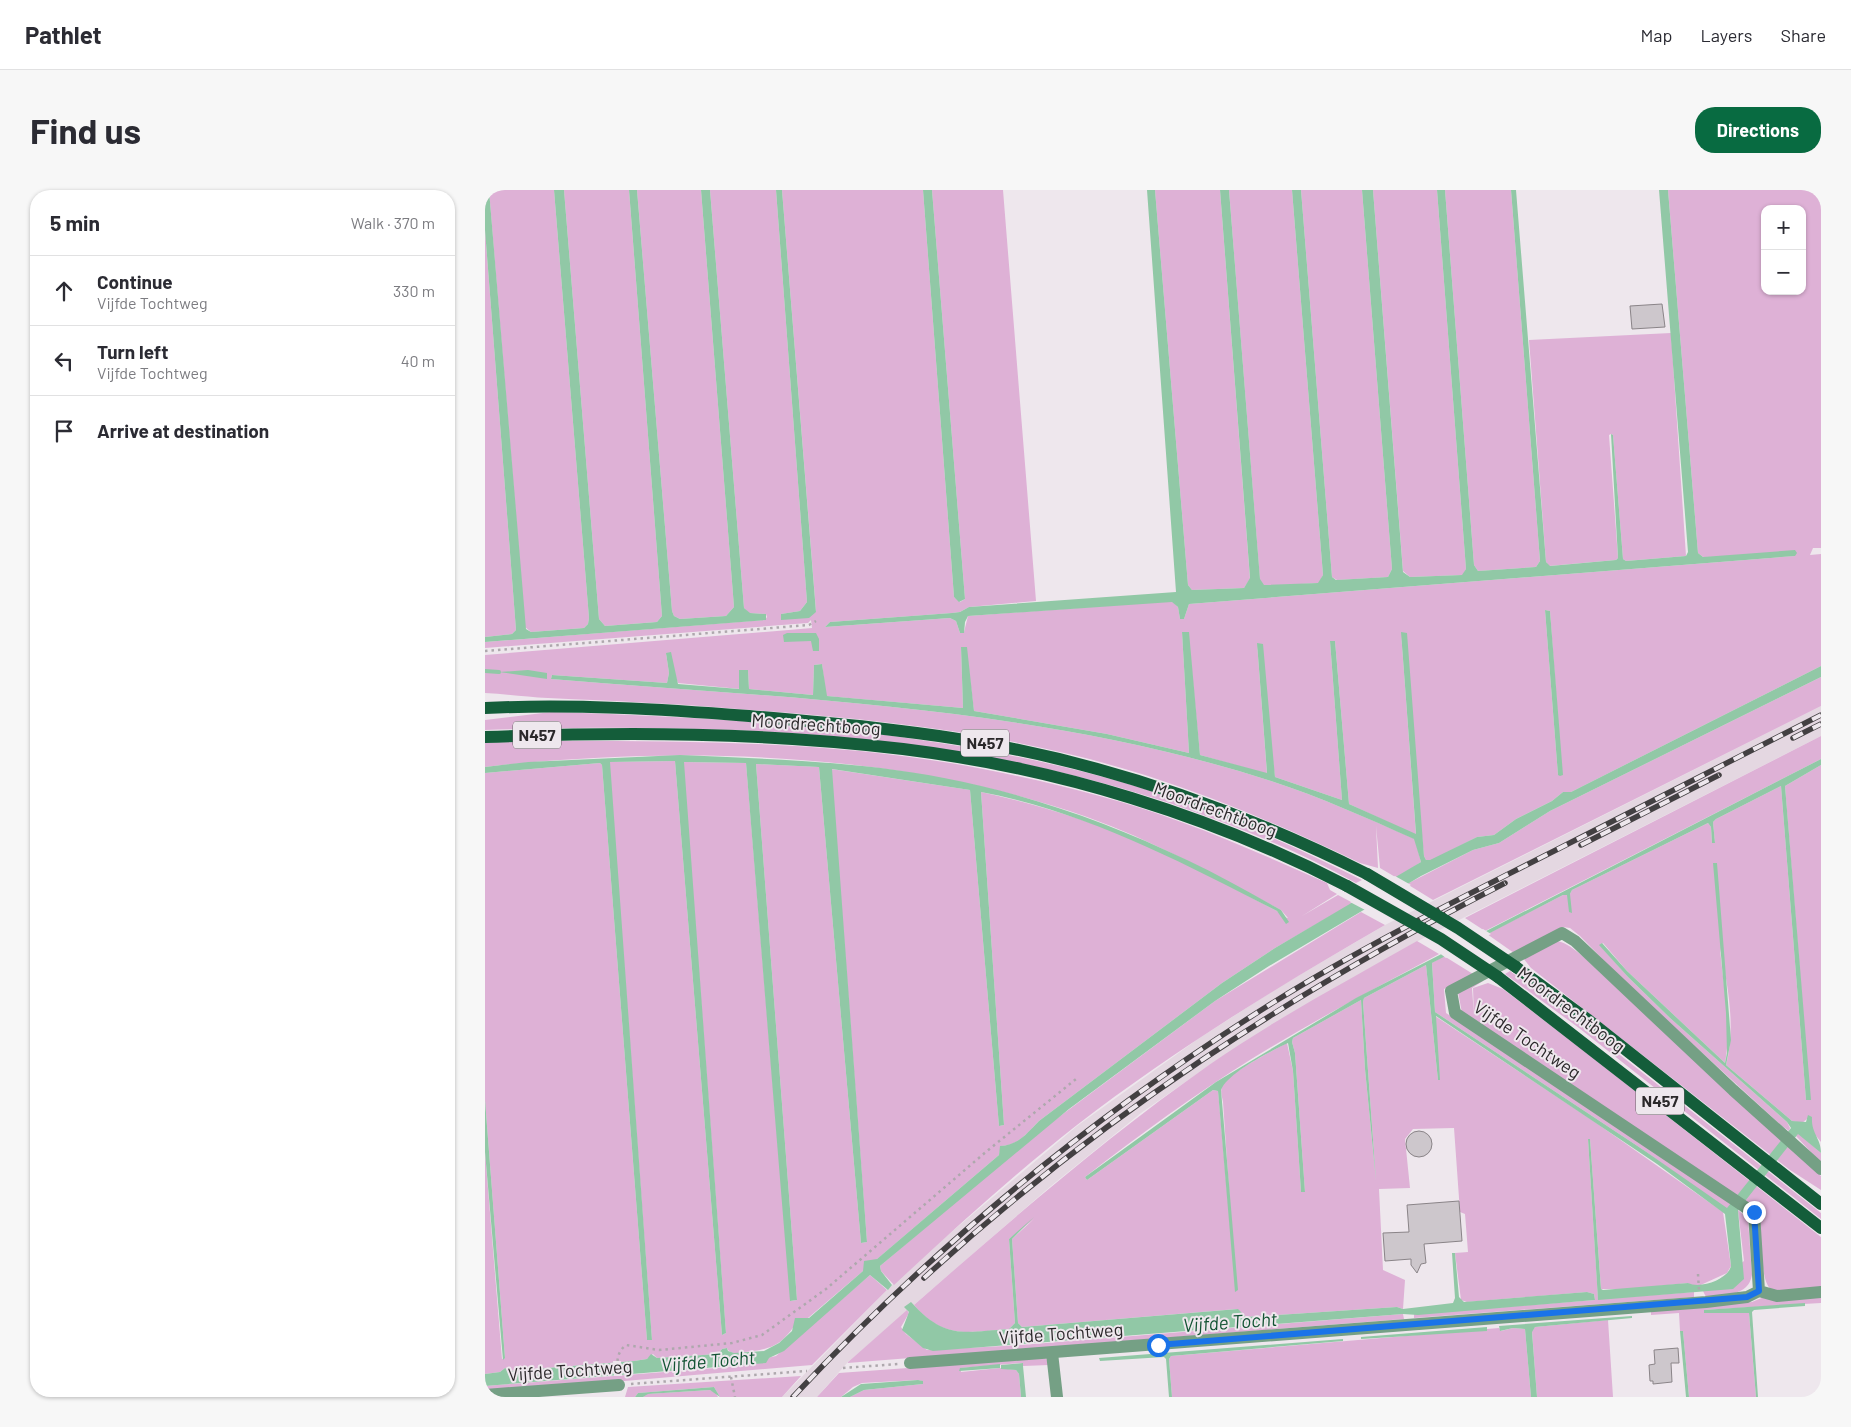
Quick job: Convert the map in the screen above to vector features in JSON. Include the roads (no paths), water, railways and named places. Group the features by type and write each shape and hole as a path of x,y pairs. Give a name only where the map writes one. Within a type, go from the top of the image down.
{"main road":[{"name":"Moordrechtboog","path":"485,708 582,706 701,713 907,731 995,745 1082,765 1207,804 1299,840 1367,874 1458,928 1516,967 1587,1019 1821,1204"},
{"name":"Moordrechtboog","path":"485,737 588,734 739,737 903,749 984,762 1075,782 1147,803 1299,861 1441,939 1498,976 1821,1228"}],"street":[{"name":"Vijfde Tochtweg","path":"1759,1291 1754,1212 1455,1013 1451,991 1562,933 1575,941 1733,1090 1821,1169"},
{"name":"Vijfde Tochtweg","path":"910,1363 1706,1302 1747,1297 1759,1291 1777,1296 1821,1292"},
{"path":"1052,1353 1057,1397"},
{"name":"Vijfde Tochtweg","path":"485,1395 619,1380"}],"water":[{"path":"485,190 489,190 526,629 531,632 584,628 588,624 589,618 554,190 564,190 599,619 605,626 657,622 662,616 629,190 637,190 672,611 674,616 680,619 726,616 734,607 701,190 710,190 744,608 750,613 766,614 766,620 485,642 485,637 512,634 516,630 485,230"},
{"path":"776,190 782,190 816,612 809,618 781,620 781,614 800,611 807,602"},
{"path":"923,190 932,190 965,599 959,602 954,597"},
{"path":"1147,190 1155,190 1188,585 1192,590 1244,588 1250,578 1220,190 1229,190 1260,579 1264,585 1318,583 1323,575 1292,190 1301,190 1332,577 1336,580 1388,577 1392,569 1362,190 1373,190 1403,572 1410,577 1462,575 1466,569 1437,190 1445,190 1474,565 1478,571 1536,567 1540,561 1511,190 1516,190 1546,562 1550,566 1616,560 1618,558 1611,434 1613,435 1623,559 1626,561 1686,556 1688,552 1659,190 1668,190 1698,553 1703,557 1795,550 1797,553 1795,556 1189,604 1184,619 1180,619 1178,607 1172,602 968,616 965,622 964,633 960,633 956,621 950,618 825,627 830,622 952,613 960,612 969,607 1176,592"},
{"path":"1545,610 1550,611 1563,775 1560,776 1558,775"},
{"name":"Vijfde Tocht","path":"1182,632 1189,632 1200,755 1267,773 1257,643 1263,644 1275,777 1342,800 1330,641 1335,641 1349,804 1416,834 1401,632 1407,633 1424,856 1426,860 1430,860 1477,837 1494,835 1516,819 1552,801 1563,792 1571,792 1821,666 1821,677 1550,811 1499,843 1473,850 1421,876 1269,966 1215,1001 1069,1109 880,1266 881,1271 892,1285 888,1290 870,1275 784,1351 769,1358 766,1363 485,1386 485,1374 500,1372 505,1368 510,1371 634,1361 647,1359 651,1354 657,1358 718,1354 722,1349 727,1348 728,1351 734,1353 764,1351 779,1343 792,1331 795,1318 809,1318 863,1271 864,1261 877,1259 999,1155 1000,1146 1018,1141 1039,1121 1222,983 1275,948 1421,862 1414,839 1307,794 1271,781 1183,756 1095,736 1005,721 914,709 824,700 551,679 552,675 667,683 669,673 666,653 671,652 678,684 739,689 739,670 748,670 749,689 813,695 814,665 822,664 827,696 963,708 961,647 967,647 974,711 1107,734 1189,753"},
{"path":"787,633 816,633 819,639 819,651 813,651 811,641 784,642 783,635"},
{"path":"528,670 547,673 547,679 499,672"},
{"path":"680,755 845,764 911,772 1007,792 1068,811 1158,847 1211,872 1281,910 1289,922 1286,924 1277,911 1133,841 1058,812 981,792 1004,1125 999,1126 970,790 832,769 867,1242 861,1243 819,767 756,764 797,1300 790,1301 746,763 684,762 726,1333 722,1335 675,761 610,762 652,1340 647,1340 602,765 600,763 485,773 485,767 528,762"},
{"path":"1821,759 1821,765 1785,786 1811,1100 1806,1100 1781,786 1716,819 1713,822 1715,843 1712,843 1711,827 1708,823 1572,890 1570,894 1572,913 1569,912 1567,895 1563,895 1432,963 1435,1012 1645,1151 1727,1208 1791,1128 1787,1122 1670,1018 1628,977 1599,945 1602,943 1627,971 1725,1063 1727,1053 1726,1013 1713,863 1717,863 1731,1040 1726,1065 1792,1121 1806,1122 1808,1115 1812,1117 1813,1128 1821,1148 1821,1153 1798,1134 1738,1210 1744,1279 1733,1289 1598,1300 1588,1139 1590,1139 1601,1289 1688,1283 1699,1285 1719,1279 1729,1271 1731,1266 1725,1214 1657,1164 1436,1016 1440,1080 1438,1080 1426,965 1364,998 1363,1002 1376,1181 1365,1069 1361,1000 1293,1038 1305,1192 1301,1192 1293,1071 1288,1043 1240,1070 1225,1083 1221,1090 1238,1290 1235,1292 1218,1091 1213,1090 1087,1180 1085,1177 1216,1082 1356,998"},
{"path":"485,1100 505,1358 503,1360 485,1152"},
{"name":"Vijfde Tocht","path":"1034,1217 1012,1239 1018,1323 1022,1327 1238,1309 1246,1317 1397,1307 1403,1309 1453,1303 1455,1298 1452,1253 1455,1253 1459,1297 1464,1302 1587,1292 1594,1294 1595,1300 933,1351 923,1348 902,1330 909,1312 904,1307 911,1302 934,1323 955,1331 1009,1329 1015,1323 1009,1239"},
{"path":"1805,1303 1805,1306 1754,1310 1752,1312 1758,1397 1756,1397 1749,1313 1704,1313 1704,1310"},
{"path":"1632,1316 1632,1318 1535,1327 1532,1332 1537,1397 1531,1397 1525,1329 1513,1328 1500,1331 1499,1326"},
{"path":"1487,1327 1487,1331 1361,1339 1361,1337"},
{"path":"1680,1331 1683,1331 1689,1397 1686,1397"},
{"path":"1343,1339 1343,1341 1171,1356 1169,1359 1172,1397 1169,1397 1166,1359 1164,1357 1100,1361 1099,1358"},
{"path":"1023,1363 1026,1397 1021,1397 1019,1374 1016,1370 1001,1369 1001,1365"},
{"path":"1000,1364 1000,1368 959,1371 960,1368"},
{"path":"923,1381 923,1384 864,1390 850,1397 841,1397 861,1384"},
{"path":"714,1387 720,1397 710,1390 648,1394 643,1397 635,1397 638,1393"}],"waterway":[{"path":"485,671 499,672"}],"railway":[{"path":"793,1397 847,1341 961,1234 1082,1135 1209,1044 1308,981 1377,942 1821,715"},
{"path":"1793,738 1821,724"},
{"path":"1581,845 1719,775"},
{"path":"924,1278 991,1219 1060,1163 1130,1110 1201,1061 1274,1013 1349,968 1505,883"}]}
